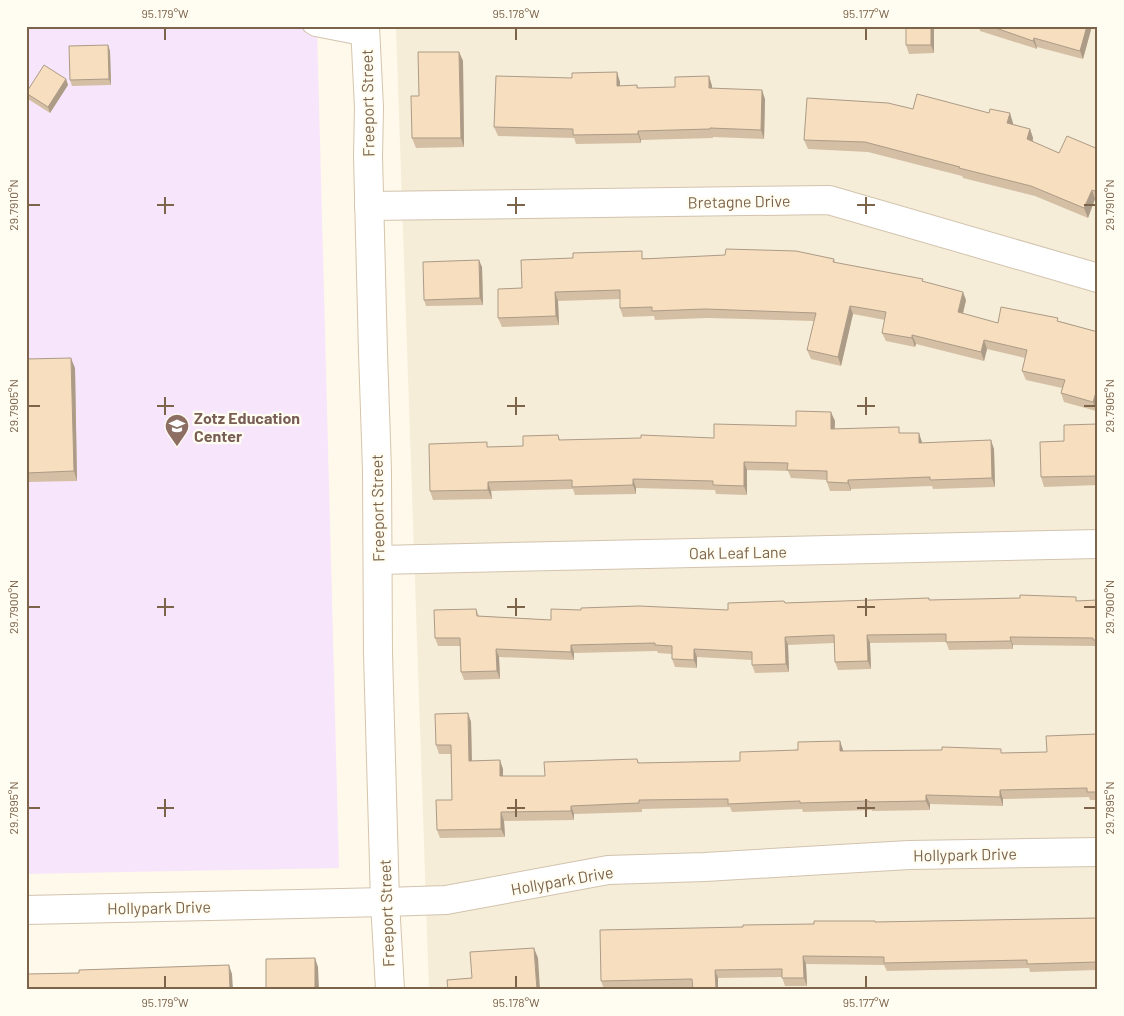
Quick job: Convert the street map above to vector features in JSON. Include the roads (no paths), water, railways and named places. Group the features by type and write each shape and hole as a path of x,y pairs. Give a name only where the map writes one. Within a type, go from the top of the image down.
{"street":[{"name":"Freeport Street","path":"366,33 377,470 378,653 385,902 390,990"},
{"name":"Bretagne Drive","path":"369,206 830,200 1098,278"},
{"name":"Oak Leaf Lane","path":"378,560 1098,544"},
{"name":"Hollypark Drive","path":"26,910 446,900 608,870 705,867 909,855 1098,852"}],"lane":[{"path":"310,26 315,29 366,33"}],"place":[{"name":"Zotz Education Center","path":"177,447"}]}
